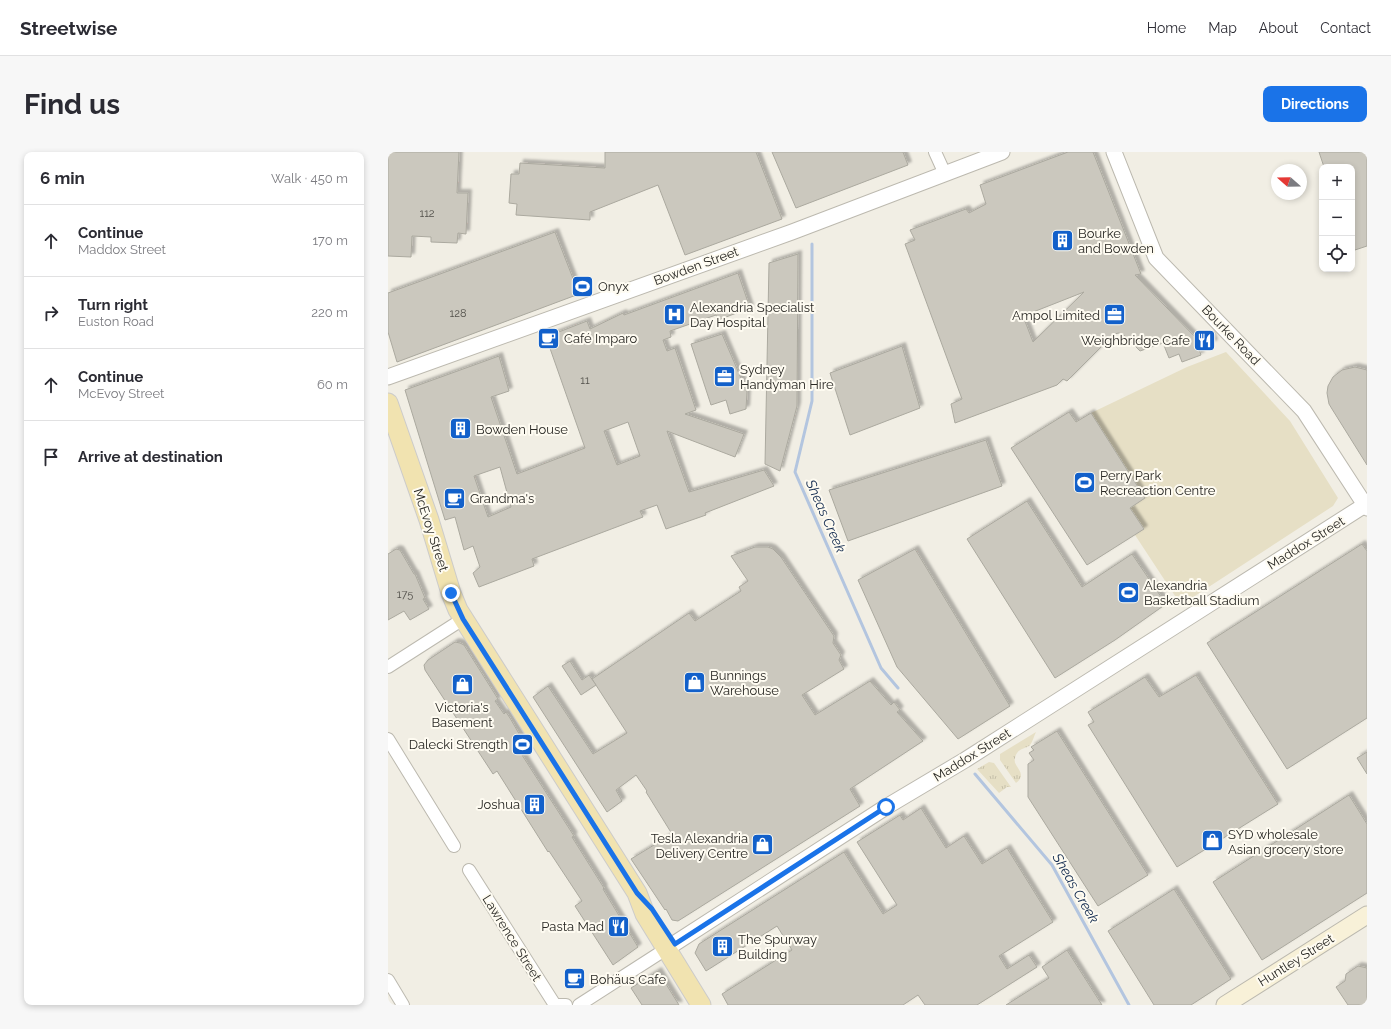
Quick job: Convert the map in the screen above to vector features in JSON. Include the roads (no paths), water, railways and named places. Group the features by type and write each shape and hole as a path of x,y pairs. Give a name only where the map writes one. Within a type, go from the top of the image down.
{"main road":[{"name":"McEvoy Street","path":"388,403 429,520 454,600 463,619 637,893 652,909 671,946"},
{"name":"Huntley Street","path":"1225,1005 1367,915"},
{"path":"671,946 701,1005"},
{"path":"671,946 713,1005"}],"street":[{"path":"935,152 945,174"},
{"name":"Bowden Street","path":"388,376 792,232 1002,152"},
{"name":"Bourke Road","path":"1114,152 1156,258 1304,411 1366,506"},
{"name":"Maddox Street","path":"579,1005 886,807 965,760 1366,506"},
{"path":"388,667 463,619"},
{"path":"388,739 454,846"},
{"name":"Lawrence Street","path":"469,870 556,1005"},
{"path":"388,980 403,1005"},
{"path":"556,1005 566,1005"}],"waterway":[{"name":"Sheas Creek","path":"812,244 812,401 795,472 881,668 898,688"},
{"name":"Sheas Creek","path":"975,774 1052,865 1129,1005"}],"place":[{"name":"Bourke and Bowden","path":"1062,240"},
{"name":"Onyx","path":"583,286"},
{"name":"Alexandria Specialist Day Hospital","path":"674,314"},
{"name":"Ampol Limited","path":"1115,315"},
{"name":"Café Imparo","path":"549,338"},
{"name":"Weighbridge Cafe","path":"1205,340"},
{"name":"Sydney Handyman Hire","path":"724,376"},
{"name":"Bowden House","path":"460,429"},
{"name":"Perry Park Recreaction Centre","path":"1084,482"},
{"name":"Grandma's","path":"455,498"},
{"name":"Alexandria Basketball Stadium","path":"1128,592"},
{"name":"Bunnings Warehouse","path":"694,682"},
{"name":"Victoria's Basement","path":"462,685"},
{"name":"Dalecki Strength","path":"523,744"},
{"name":"Joshua","path":"535,804"},
{"name":"SYD wholesale Asian grocery store","path":"1212,841"},
{"name":"Tesla Alexandria Delivery Centre","path":"763,845"},
{"name":"Pasta Mad","path":"619,926"},
{"name":"The Spurway Building","path":"722,946"},
{"name":"Bohäus Cafe","path":"574,979"}]}
